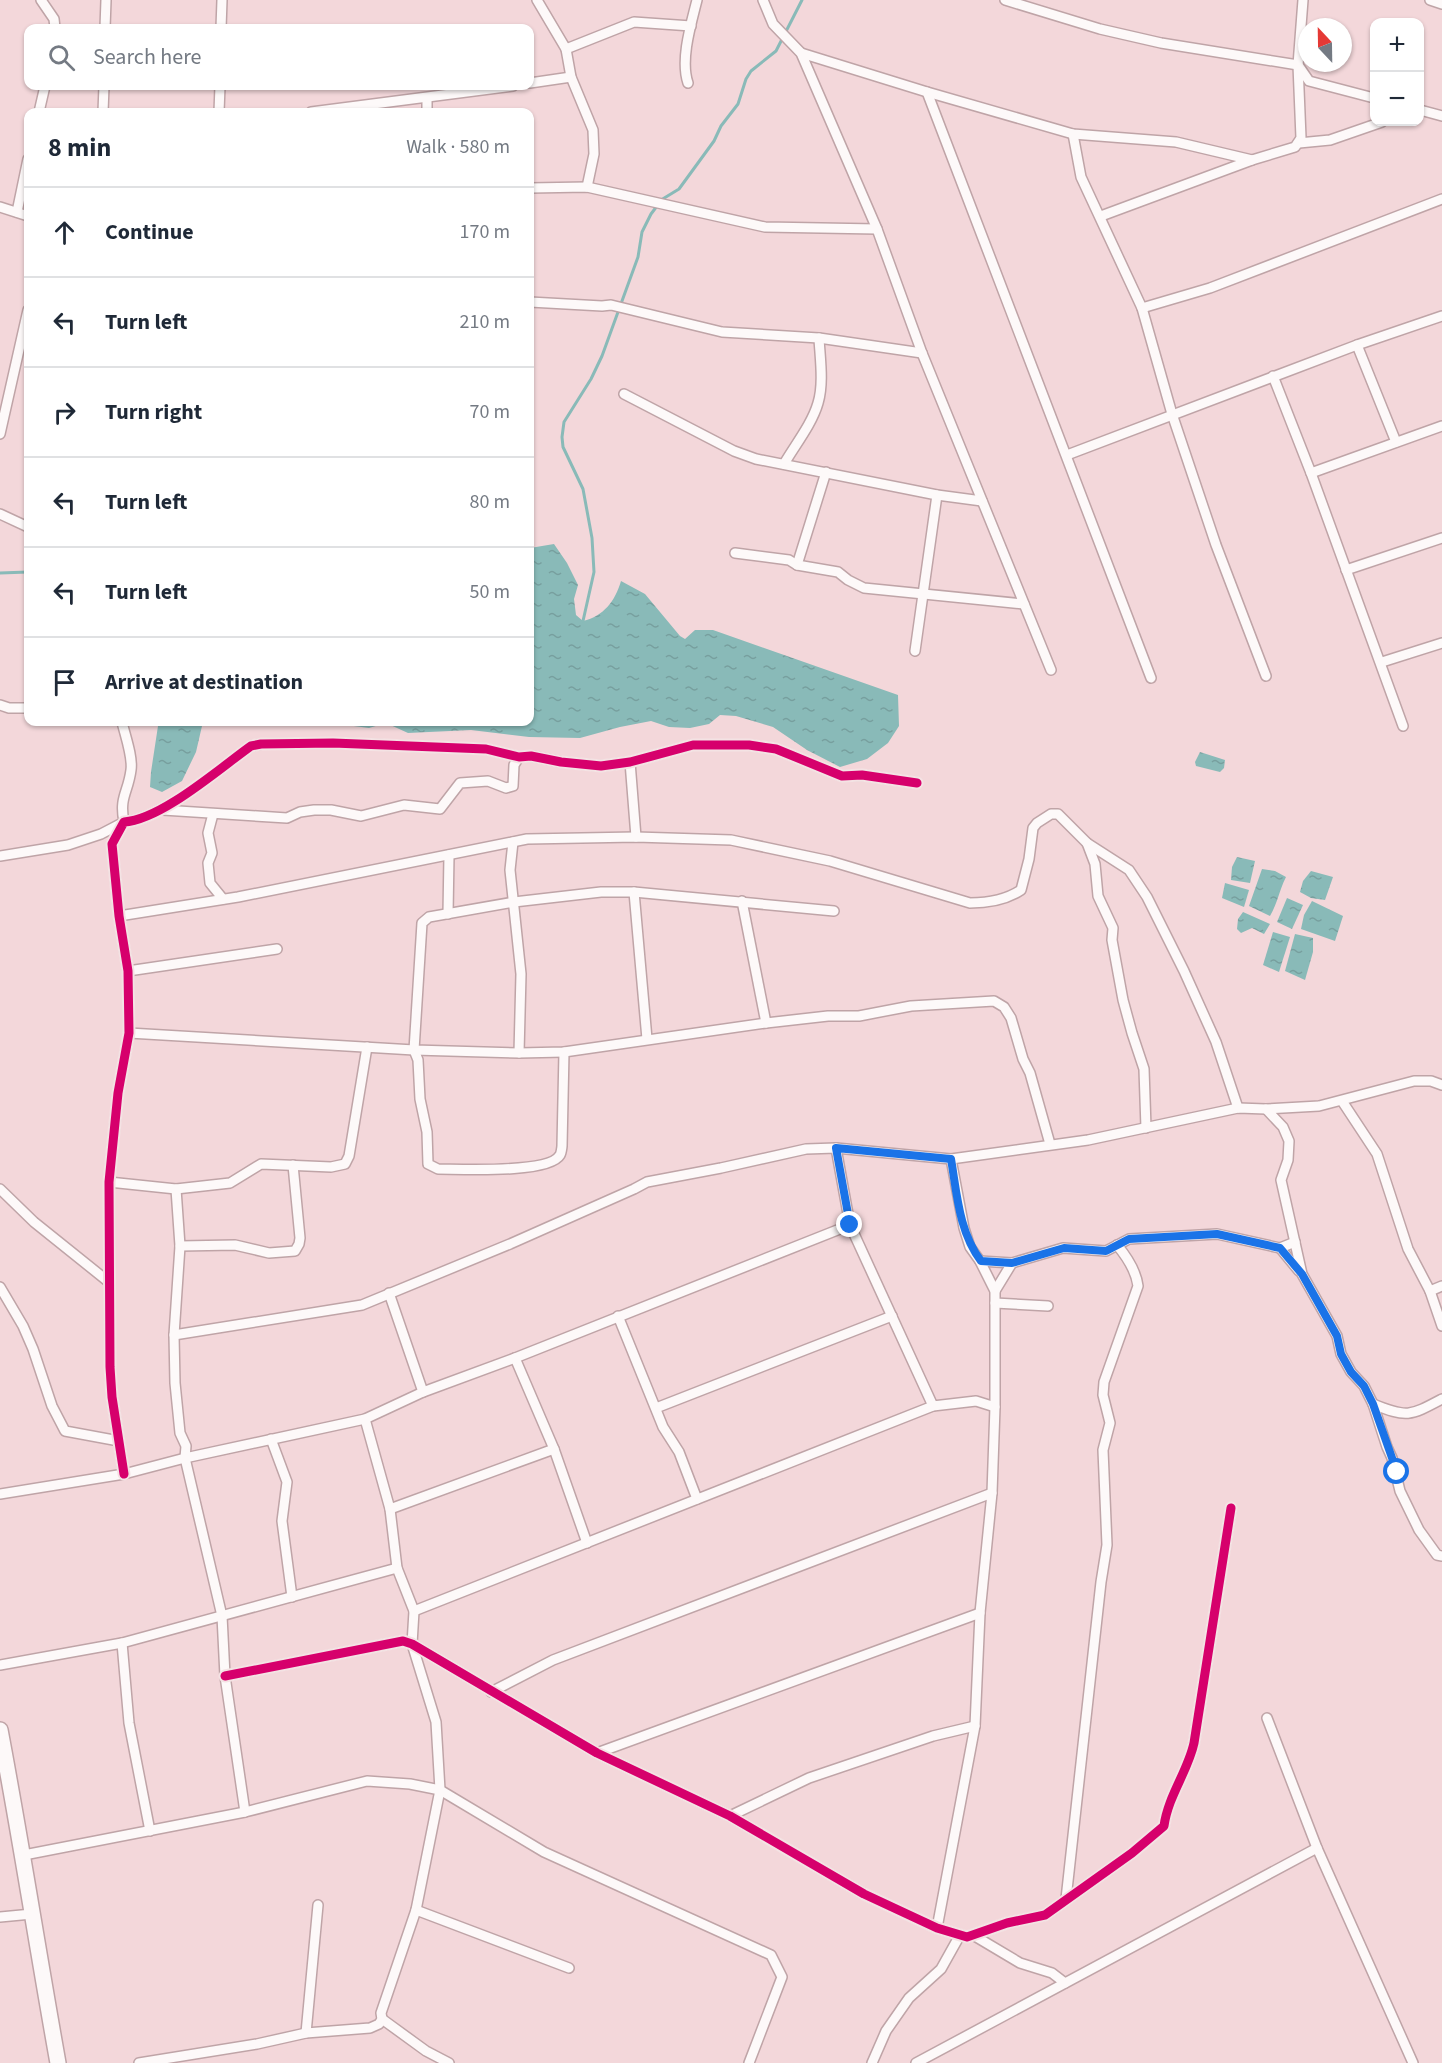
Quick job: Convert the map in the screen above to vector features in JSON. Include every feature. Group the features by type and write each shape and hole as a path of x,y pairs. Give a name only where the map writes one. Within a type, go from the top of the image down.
{"main road":[{"path":"0,1730 24,1855 58,2063"}],"street":[{"path":"41,0 54,19 55,24"},
{"path":"105,24 106,0"},
{"path":"221,24 222,0"},
{"path":"537,0 566,49 571,77 593,130 594,154 587,187"},
{"path":"688,83 684,72 697,0"},
{"path":"763,0 773,24 801,54 877,229 922,353 1051,670"},
{"path":"1005,0 1100,29 1161,43 1298,65"},
{"path":"1302,18 1303,0"},
{"path":"1430,0 1442,4"},
{"path":"566,49 634,22 691,26"},
{"path":"801,54 1073,134 1176,142 1252,160"},
{"path":"1101,216 1252,160 1295,147 1301,138 1300,72"},
{"path":"534,82 571,77"},
{"path":"1301,77 1370,97"},
{"path":"40,108 44,90"},
{"path":"103,108 104,90"},
{"path":"219,108 220,90"},
{"path":"351,108 484,90"},
{"path":"927,92 1151,678"},
{"path":"427,98 427,108"},
{"path":"1424,111 1442,116"},
{"path":"1299,143 1330,140 1370,126"},
{"path":"1073,134 1081,177 1142,308 1172,414 1216,545 1266,676"},
{"path":"16,212 24,177"},
{"path":"534,188 587,187 765,227 877,229"},
{"path":"1142,308 1220,285 1442,199"},
{"path":"0,207 24,215"},
{"path":"534,302 611,305 722,332 819,338 922,353"},
{"path":"1067,455 1273,376 1442,316"},
{"path":"0,434 24,328"},
{"path":"784,464 819,401 819,338"},
{"path":"1358,345 1396,442"},
{"path":"1273,376 1382,662 1403,726"},
{"path":"624,394 734,451 756,459 937,495 982,501"},
{"path":"1311,473 1442,426"},
{"path":"797,565 825,472"},
{"path":"915,651 937,495"},
{"path":"0,514 24,525"},
{"path":"1346,570 1442,538"},
{"path":"735,553 789,560 797,565 837,572 864,588 1024,604"},
{"path":"1382,662 1442,643"},
{"path":"0,705 9,708 24,708"},
{"path":"123,726 132,767 122,802 124,822 112,843 119,916 128,971 129,1033 118,1093 109,1182 110,1367 124,1474"},
{"path":"0,856 68,845 101,834 124,822 134,821 163,810 251,746 261,744 333,743 486,749 519,757 531,756 601,766 630,762 693,745 749,745 776,748 842,776 862,775 917,783"},
{"path":"163,810 288,818 300,812 314,810 331,810 361,816 404,805 440,809 460,783 488,781 506,788 513,786 514,765 519,757"},
{"path":"630,762 636,837"},
{"path":"213,813 208,833 212,853 208,863 210,883 223,899"},
{"path":"119,916 223,899 527,839 636,837 731,840 830,861 970,903 982,903 1011,897 1021,890 1029,859 1033,828 1051,814 1058,814 1087,843 1129,870 1147,897 1216,1041 1238,1108"},
{"path":"513,842 510,870 521,974 519,1053"},
{"path":"1087,843 1095,864 1098,896 1113,928 1112,940 1123,1000 1131,1033 1144,1069 1146,1128"},
{"path":"448,914 449,855"},
{"path":"564,1052 562,1146 561,1154 556,1159 527,1168 438,1169 428,1164 427,1132 414,1050 422,923 429,917 514,902 601,892 634,892 834,911"},
{"path":"634,892 647,1039"},
{"path":"742,901 766,1023"},
{"path":"128,971 277,949"},
{"path":"129,1033 414,1050 564,1052 766,1023 828,1016 859,1016 911,1006 994,1001 1004,1007 1011,1018 1023,1059 1030,1072 1050,1144"},
{"path":"109,1182 176,1189 230,1183 261,1164 331,1167 345,1164 349,1156 368,1047"},
{"path":"174,1335 362,1305 510,1244 646,1182 806,1149 836,1148 951,1159 1088,1140 1238,1108 1319,1106 1414,1082 1431,1081 1442,1085"},
{"path":"1342,1101 1377,1154 1408,1249 1430,1291 1442,1326"},
{"path":"1266,1108 1283,1127 1289,1141 1288,1160 1281,1180 1302,1274"},
{"path":"836,1148 850,1225 933,1406"},
{"path":"937,1928 975,1726 980,1613 993,1493 995,1407 995,1291 981,1261 970,1247 964,1228 951,1159"},
{"path":"180,1246 235,1245 269,1253 295,1251 300,1238 293,1165"},
{"path":"0,1189 34,1222 110,1283"},
{"path":"176,1189 180,1246 174,1335 175,1383 180,1433 186,1446 185,1458 222,1616 225,1676 245,1812"},
{"path":"0,1494 124,1474 185,1458 365,1419 423,1392 515,1358 850,1225"},
{"path":"981,1261 1012,1263 1064,1248 1106,1251 1129,1239 1217,1234 1280,1248 1295,1242"},
{"path":"1066,1899 1107,1545 1106,1487 1102,1464 1110,1423 1103,1395 1104,1382 1138,1286 1137,1276 1117,1245"},
{"path":"1280,1248 1302,1274 1337,1336 1341,1354 1351,1372 1364,1386 1373,1404 1397,1472 1400,1491 1419,1530 1437,1555 1442,1556"},
{"path":"995,1291 1012,1263"},
{"path":"1430,1291 1442,1286"},
{"path":"0,1287 33,1349 52,1406 65,1431 119,1441"},
{"path":"389,1293 423,1392"},
{"path":"995,1303 1048,1306"},
{"path":"618,1316 663,1427 679,1452 696,1499"},
{"path":"656,1408 892,1316"},
{"path":"515,1358 554,1449 587,1543"},
{"path":"1373,1404 1403,1414 1414,1413 1442,1399"},
{"path":"414,1611 933,1406 976,1401 995,1407"},
{"path":"139,2063 257,2044 306,2033 370,2028 379,2024 382,2019 381,2013 416,1910 440,1790 436,1722 412,1644 414,1611 397,1568 390,1509 365,1419"},
{"path":"271,1439 287,1482 282,1521 292,1597"},
{"path":"390,1509 554,1449"},
{"path":"491,1692 553,1660 993,1493"},
{"path":"225,1676 403,1641 412,1644 597,1753 730,1816 864,1894 937,1928 967,1937 1015,1921 1045,1915 1132,1853 1164,1826 1166,1813 1191,1756 1194,1743 1231,1508"},
{"path":"0,1665 122,1643 397,1568"},
{"path":"597,1753 980,1613"},
{"path":"122,1643 129,1724 150,1831"},
{"path":"1267,1718 1317,1848 1413,2063"},
{"path":"730,1816 809,1778 933,1736 975,1726"},
{"path":"24,1855 245,1812 367,1781 410,1784 440,1790 544,1852 771,1955 782,1977 749,2063"},
{"path":"916,2063 1317,1848"},
{"path":"306,2033 318,1905"},
{"path":"416,1910 569,1968"},
{"path":"0,1917 32,1914"},
{"path":"872,2063 886,2031 903,2006 941,1969 960,1935"},
{"path":"973,1935 1020,1963 1052,1973 1065,1983"},
{"path":"382,2019 426,2051 449,2063"}],"water":[{"path":"554,544 567,563 578,585 574,599 576,615 583,621 608,607 621,581 645,594 685,639 695,630 713,630 898,695 899,726 888,743 867,759 840,767 807,750 773,727 736,716 720,715 709,724 690,728 669,727 651,721 580,738 529,737 471,730 408,733 393,726 534,726 534,547"},
{"path":"158,726 202,726 196,752 182,781 162,792 150,787"},
{"path":"1200,752 1225,760 1224,768 1220,772 1196,766 1195,762"},
{"path":"1237,857 1255,861 1250,883 1231,880 1232,867"},
{"path":"1262,869 1275,871 1286,877 1270,916 1249,906"},
{"path":"1311,871 1333,877 1325,900 1311,898 1300,892 1303,881"},
{"path":"1225,883 1249,890 1244,907 1222,898"},
{"path":"1287,898 1303,905 1292,929 1277,922"},
{"path":"1312,901 1343,916 1335,941 1301,929 1304,915"},
{"path":"1243,912 1270,924 1264,934 1252,928 1241,933 1237,929 1238,919"},
{"path":"1273,932 1290,937 1279,972 1263,965"},
{"path":"1295,934 1313,938 1313,952 1305,980 1285,971"}],"waterway":[{"path":"661,200 679,189 714,141 721,126 738,104 746,79 751,71 776,51 802,0"},
{"path":"583,621 594,572 592,538 583,489 563,447 564,422 591,379 602,356 638,257 642,232 657,206"},
{"path":"0,573 24,572"}],"cycle path":[{"path":"124,1474 112,1397 110,1367 109,1182 118,1093 129,1033 128,971 119,916 112,844 124,822 139,819 172,803 251,746 261,744 333,743 486,749 519,757 531,756 601,766 630,762 693,745 749,745 776,749 842,776 862,775 917,783"},
{"path":"225,1676 403,1641 412,1644 597,1753 730,1816 864,1894 937,1928 967,1937 1007,1923 1045,1915 1132,1853 1164,1826 1166,1815 1194,1743 1231,1508"}],"route":[{"path":"850,1225 836,1148 951,1159 964,1228 970,1247 981,1261 1012,1263 1064,1248 1106,1251 1129,1239 1217,1234 1280,1248 1302,1274 1337,1336 1341,1354 1351,1372 1364,1386 1373,1404 1397,1472"}]}
